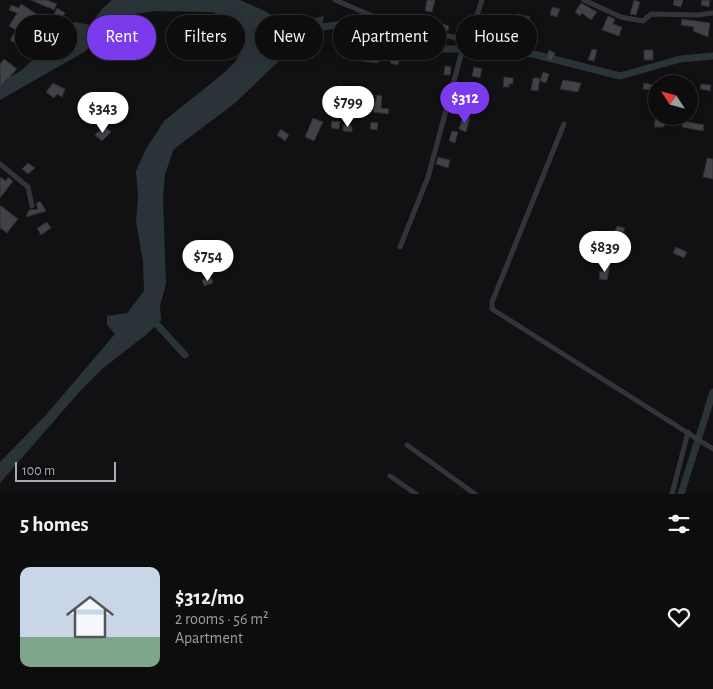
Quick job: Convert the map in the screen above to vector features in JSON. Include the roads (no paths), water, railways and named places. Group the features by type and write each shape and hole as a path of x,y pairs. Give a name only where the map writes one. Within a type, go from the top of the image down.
{"street":[{"path":"335,0 403,28 428,36 440,34 456,38"},
{"path":"477,15 482,0"},
{"path":"584,0 621,17 643,21 651,14 713,13"},
{"path":"400,247 428,177 460,60"},
{"path":"564,124 492,302 492,310 713,449"},
{"path":"0,164 28,187 32,206"},
{"path":"672,494 688,432"},
{"path":"407,446 475,494"},
{"path":"390,476 416,494"}],"waterway":[{"path":"323,27 338,25 438,49 492,49 533,54 620,76 680,59 713,56"},
{"path":"151,318 185,355"},
{"path":"681,494 713,392"}]}
